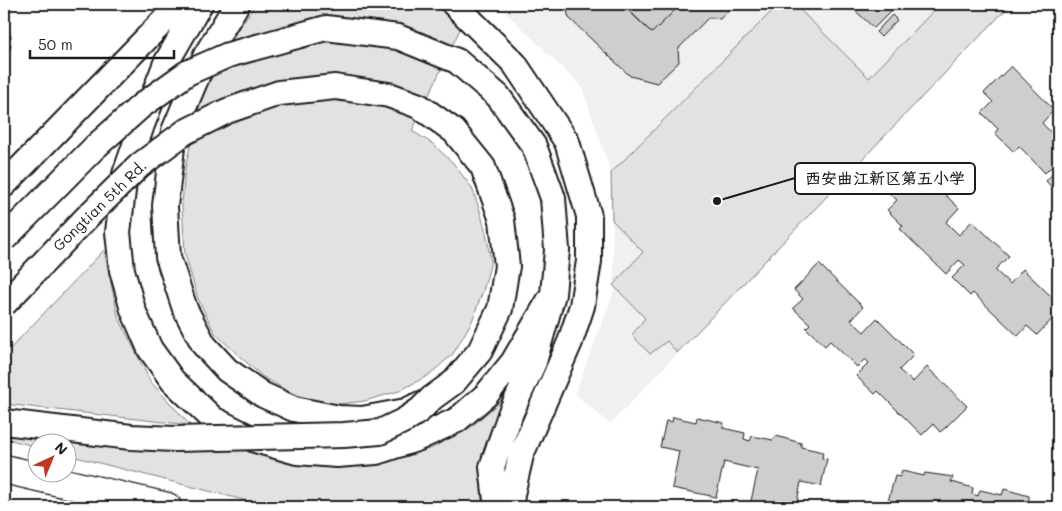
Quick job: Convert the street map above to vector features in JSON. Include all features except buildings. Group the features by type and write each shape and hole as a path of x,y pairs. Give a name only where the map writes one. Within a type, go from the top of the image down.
{"highway":[{"path":"4,468 167,507"}],"main road":[{"path":"4,184 180,4"},
{"path":"200,4 166,63 142,125 125,174 118,232 124,278 133,310 150,349 173,381 213,419 255,440 297,452 337,454 376,452 416,439 457,420 486,395 513,362 553,294"},
{"path":"237,4 206,55 174,131 165,206 168,258 185,309 204,344 227,370 263,395 294,408 339,418 362,419 406,411 432,398"},
{"path":"454,4 514,63 567,142 589,216 589,261 582,306 570,342 521,455 511,507"},
{"path":"4,239 95,147 141,106 187,73 228,54 326,28 398,37 457,61 498,96 534,146 553,198 556,250 553,294 534,362 510,412 492,467 498,507"},
{"name":"Gongtian 5th Rd.","path":"4,304 87,216 140,165 186,132 227,111 279,93 335,86 389,95 420,106 454,131 483,167 502,220 507,266 500,309 480,351 454,382 432,398"},
{"path":"4,422 131,437 175,439 344,435 380,432 405,420 420,410 432,398"}],"shaded area":[{"path":"256,4 437,4 461,27 412,131 433,144 453,163 472,188 486,233 491,261 472,321 453,354 429,375 399,391 365,401 331,405 295,395 263,377 215,333 198,299 185,254 182,205 185,168 202,96 238,29"},
{"path":"497,4 1011,4 610,424 575,394 614,291 611,173 582,87"},
{"path":"784,4 794,4 869,78 940,4 1011,4 677,353 667,341 650,354 632,335 645,318 613,285 643,252 612,220 611,173 772,11"},
{"path":"104,250 118,316 150,381 190,425 4,404 4,355"},
{"path":"504,398 488,437 480,480 483,507 271,507 78,458 78,437 246,449 285,463 333,468 381,465 432,448 471,427"},
{"path":"4,432 32,434 28,434 28,445 4,438"}],"place":[{"name":"西安曲江新区第五小学","path":"717,201"}]}
